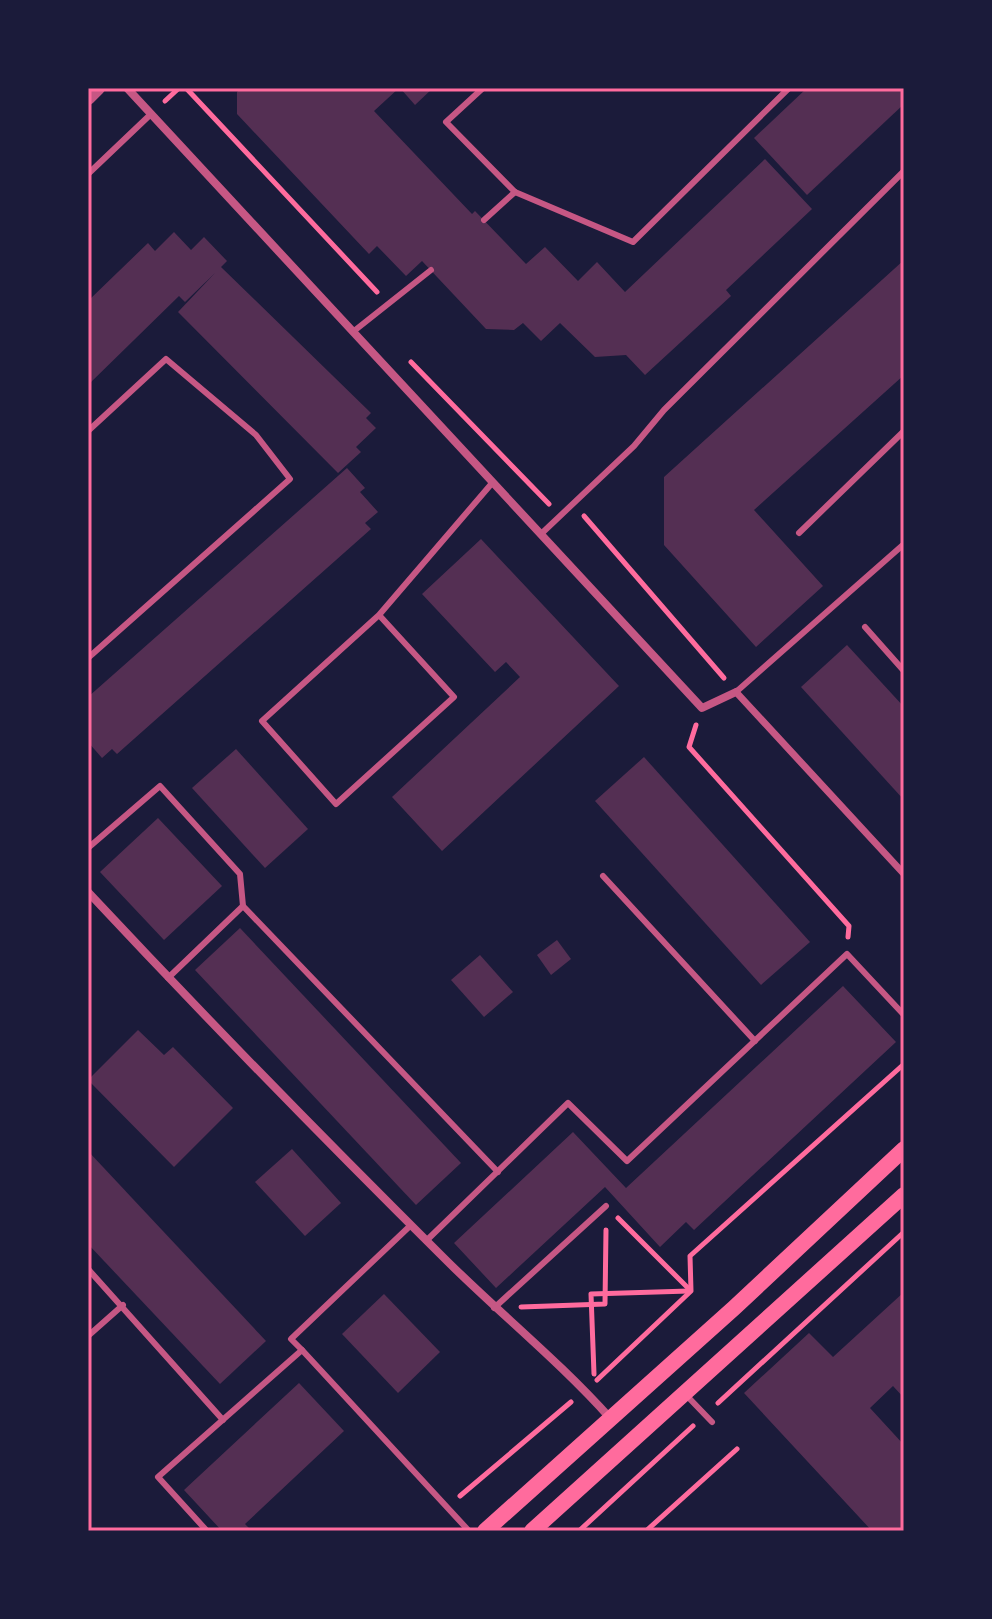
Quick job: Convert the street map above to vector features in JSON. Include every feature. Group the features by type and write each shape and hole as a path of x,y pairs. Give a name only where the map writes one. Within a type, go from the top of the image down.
{"main road":[{"path":"485,1531 734,1308 904,1149"},
{"path":"532,1531 904,1195"}],"street":[{"path":"88,98 98,88"},
{"path":"127,88 702,708 736,692 904,874"},
{"path":"88,892 426,1241 585,1390 610,1418"}],"lane":[{"path":"483,88 446,122 515,192 633,242 789,88"},
{"path":"88,174 151,114"},
{"path":"541,534 634,446 664,410 904,171"},
{"path":"484,220 515,192"},
{"path":"354,331 431,270"},
{"path":"88,431 166,359 256,435 290,479 88,658"},
{"path":"799,533 904,431"},
{"path":"379,615 454,697 336,804 262,721 379,615 493,482"},
{"path":"736,692 904,544"},
{"path":"865,627 904,671"},
{"path":"88,848 160,786 240,874 243,906 498,1172"},
{"path":"603,876 755,1041"},
{"path":"168,978 243,906"},
{"path":"426,1241 568,1103 627,1161 847,954 904,1015"},
{"path":"494,1308 606,1206"},
{"path":"411,1225 291,1339 469,1531"},
{"path":"88,1269 223,1420"},
{"path":"88,1336 123,1305"},
{"path":"207,1531 158,1477 302,1350"},
{"path":"684,1393 712,1422"}],"path":[{"path":"186,88 389,305"},
{"path":"401,351 560,516"},
{"path":"573,503 736,692"},
{"path":"702,708 689,747 849,926 847,954"},
{"path":"691,1291 591,1294 594,1383 691,1291 690,1256 904,1064"},
{"path":"606,1206 691,1291"},
{"path":"494,1308 605,1304 606,1206"},
{"path":"580,1531 904,1232"},
{"path":"447,1507 585,1390"},
{"path":"646,1531 737,1449"}],"building":[{"path":"241,88 399,88 374,111 472,214 475,211 526,264 545,247 578,281 597,262 625,292 765,159 812,209 726,290 731,296 645,375 626,355 595,357 560,323 541,341 523,323 514,330 486,329 422,261 406,276 377,246 369,254 237,114 237,92"},
{"path":"400,88 433,88 415,105"},
{"path":"807,88 904,88 904,104 807,195 754,138"},
{"path":"174,232 191,250 204,237 227,261 221,267 371,413 366,418 376,428 356,447 361,452 338,473 178,312 215,273 185,302 179,296 88,385 88,301 148,243 155,251"},
{"path":"904,260 904,375 754,510 823,586 756,647 664,545 664,477"},
{"path":"347,468 365,488 360,492 378,512 365,523 371,529 117,754 112,749 102,758 88,742 88,697"},
{"path":"481,539 619,686 442,851 392,797 520,677 506,662 495,672 422,594"},
{"path":"847,645 904,707 904,800 801,687"},
{"path":"236,749 308,829 265,868 192,788"},
{"path":"644,757 810,942 761,985 595,801"},
{"path":"158,818 222,886 164,940 100,872"},
{"path":"240,928 461,1163 416,1205 195,970"},
{"path":"557,940 571,959 551,975 537,955"},
{"path":"480,955 513,992 484,1017 451,980"},
{"path":"843,986 896,1042 694,1230 686,1222 660,1247 605,1187 496,1288 454,1243 573,1132 626,1188"},
{"path":"138,1030 164,1055 173,1047 233,1108 174,1167 88,1080"},
{"path":"292,1149 341,1203 305,1236 255,1182"},
{"path":"88,1151 266,1341 220,1384 88,1244"},
{"path":"904,1292 904,1398 893,1386 870,1408 904,1445 904,1531 872,1531 744,1393 809,1333 833,1357"},
{"path":"384,1294 440,1352 398,1393 342,1334"},
{"path":"299,1383 344,1431 245,1524 252,1531 222,1531 184,1490"}]}
